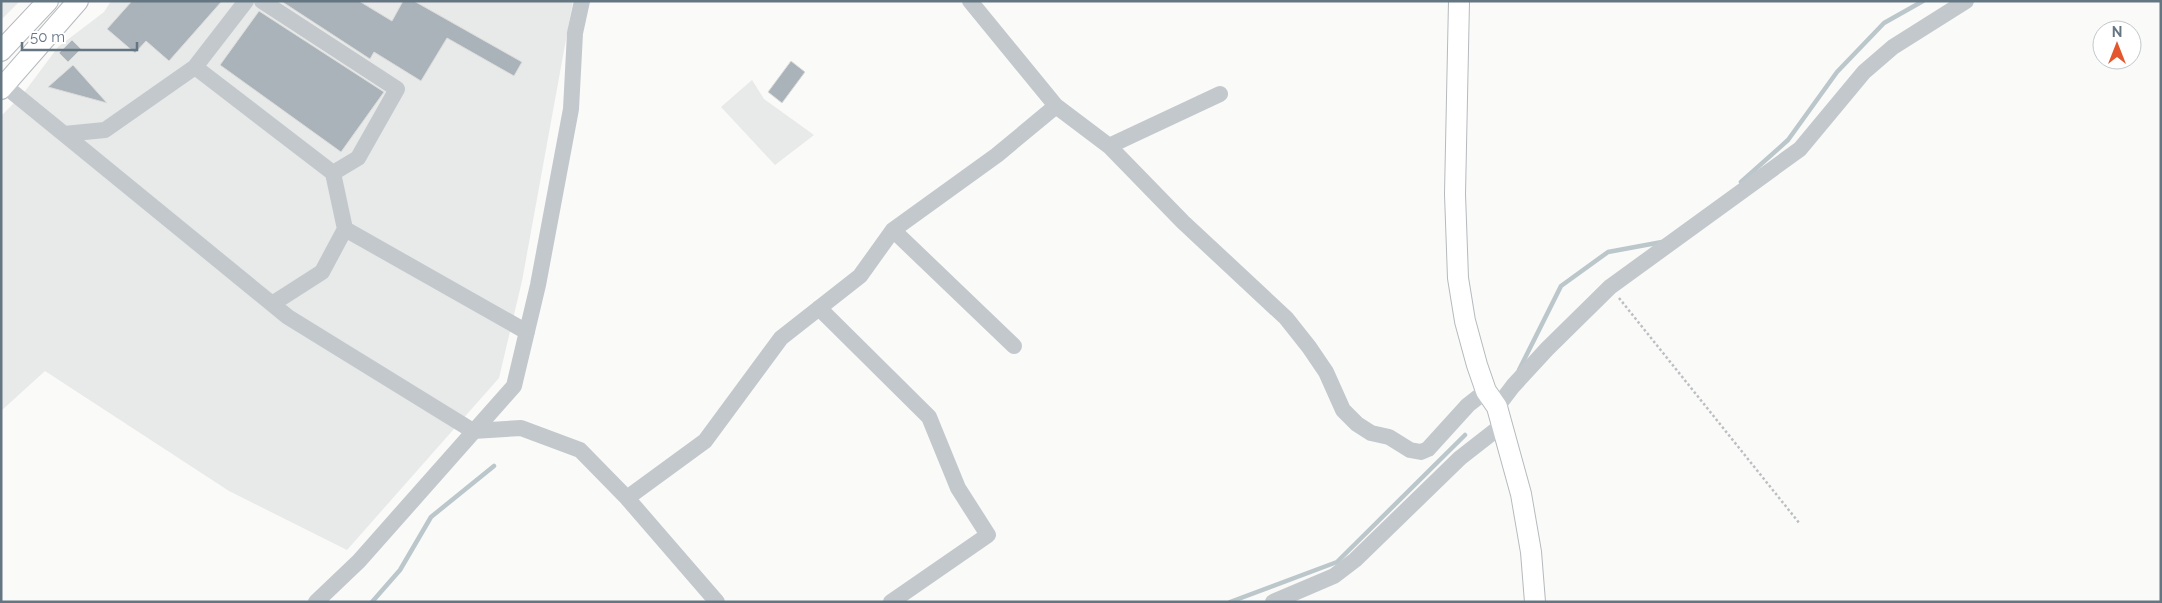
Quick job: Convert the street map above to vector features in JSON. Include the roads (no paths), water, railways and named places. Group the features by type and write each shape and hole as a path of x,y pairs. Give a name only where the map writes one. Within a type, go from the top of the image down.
{"main road":[{"path":"1,52 48,1"},
{"path":"3,88 78,1"},
{"path":"1459,1 1455,194 1458,278 1465,321 1476,365 1494,408 1521,494 1531,552 1535,602"}],"street":[{"path":"64,134 105,130 195,67 246,1"},
{"path":"262,1 397,89 358,158 333,173"},
{"path":"316,602 359,561 514,386 538,285 571,109 575,34 582,1"},
{"path":"970,1 1056,106 1109,146 1183,222 1286,318 1326,372 1343,410 1357,424 1371,433 1389,437 1410,450 1421,452 1428,449 1468,405 1494,408"},
{"path":"1273,602 1334,576 1355,560 1460,458 1494,408 1513,386 1546,350 1610,287 1800,148 1864,72 1893,47 1966,1"},
{"path":"195,67 333,173 345,228 322,272 272,304"},
{"path":"3,88 64,134 288,317 473,431 521,428 580,450 627,498 717,602"},
{"path":"1109,146 1220,94"},
{"path":"627,498 705,441 781,338 860,276 893,230 997,155 1056,106"},
{"path":"345,228 527,332"},
{"path":"893,230 1014,346"},
{"path":"819,308 929,417 958,488 988,535 891,602"}],"waterway":[{"path":"1741,182 1788,140 1837,72 1884,23 1923,1"},
{"path":"1519,370 1561,286 1608,252 1662,242"},
{"path":"1230,602 1337,562 1465,435"},
{"path":"372,602 400,570 431,517 494,466"}]}
